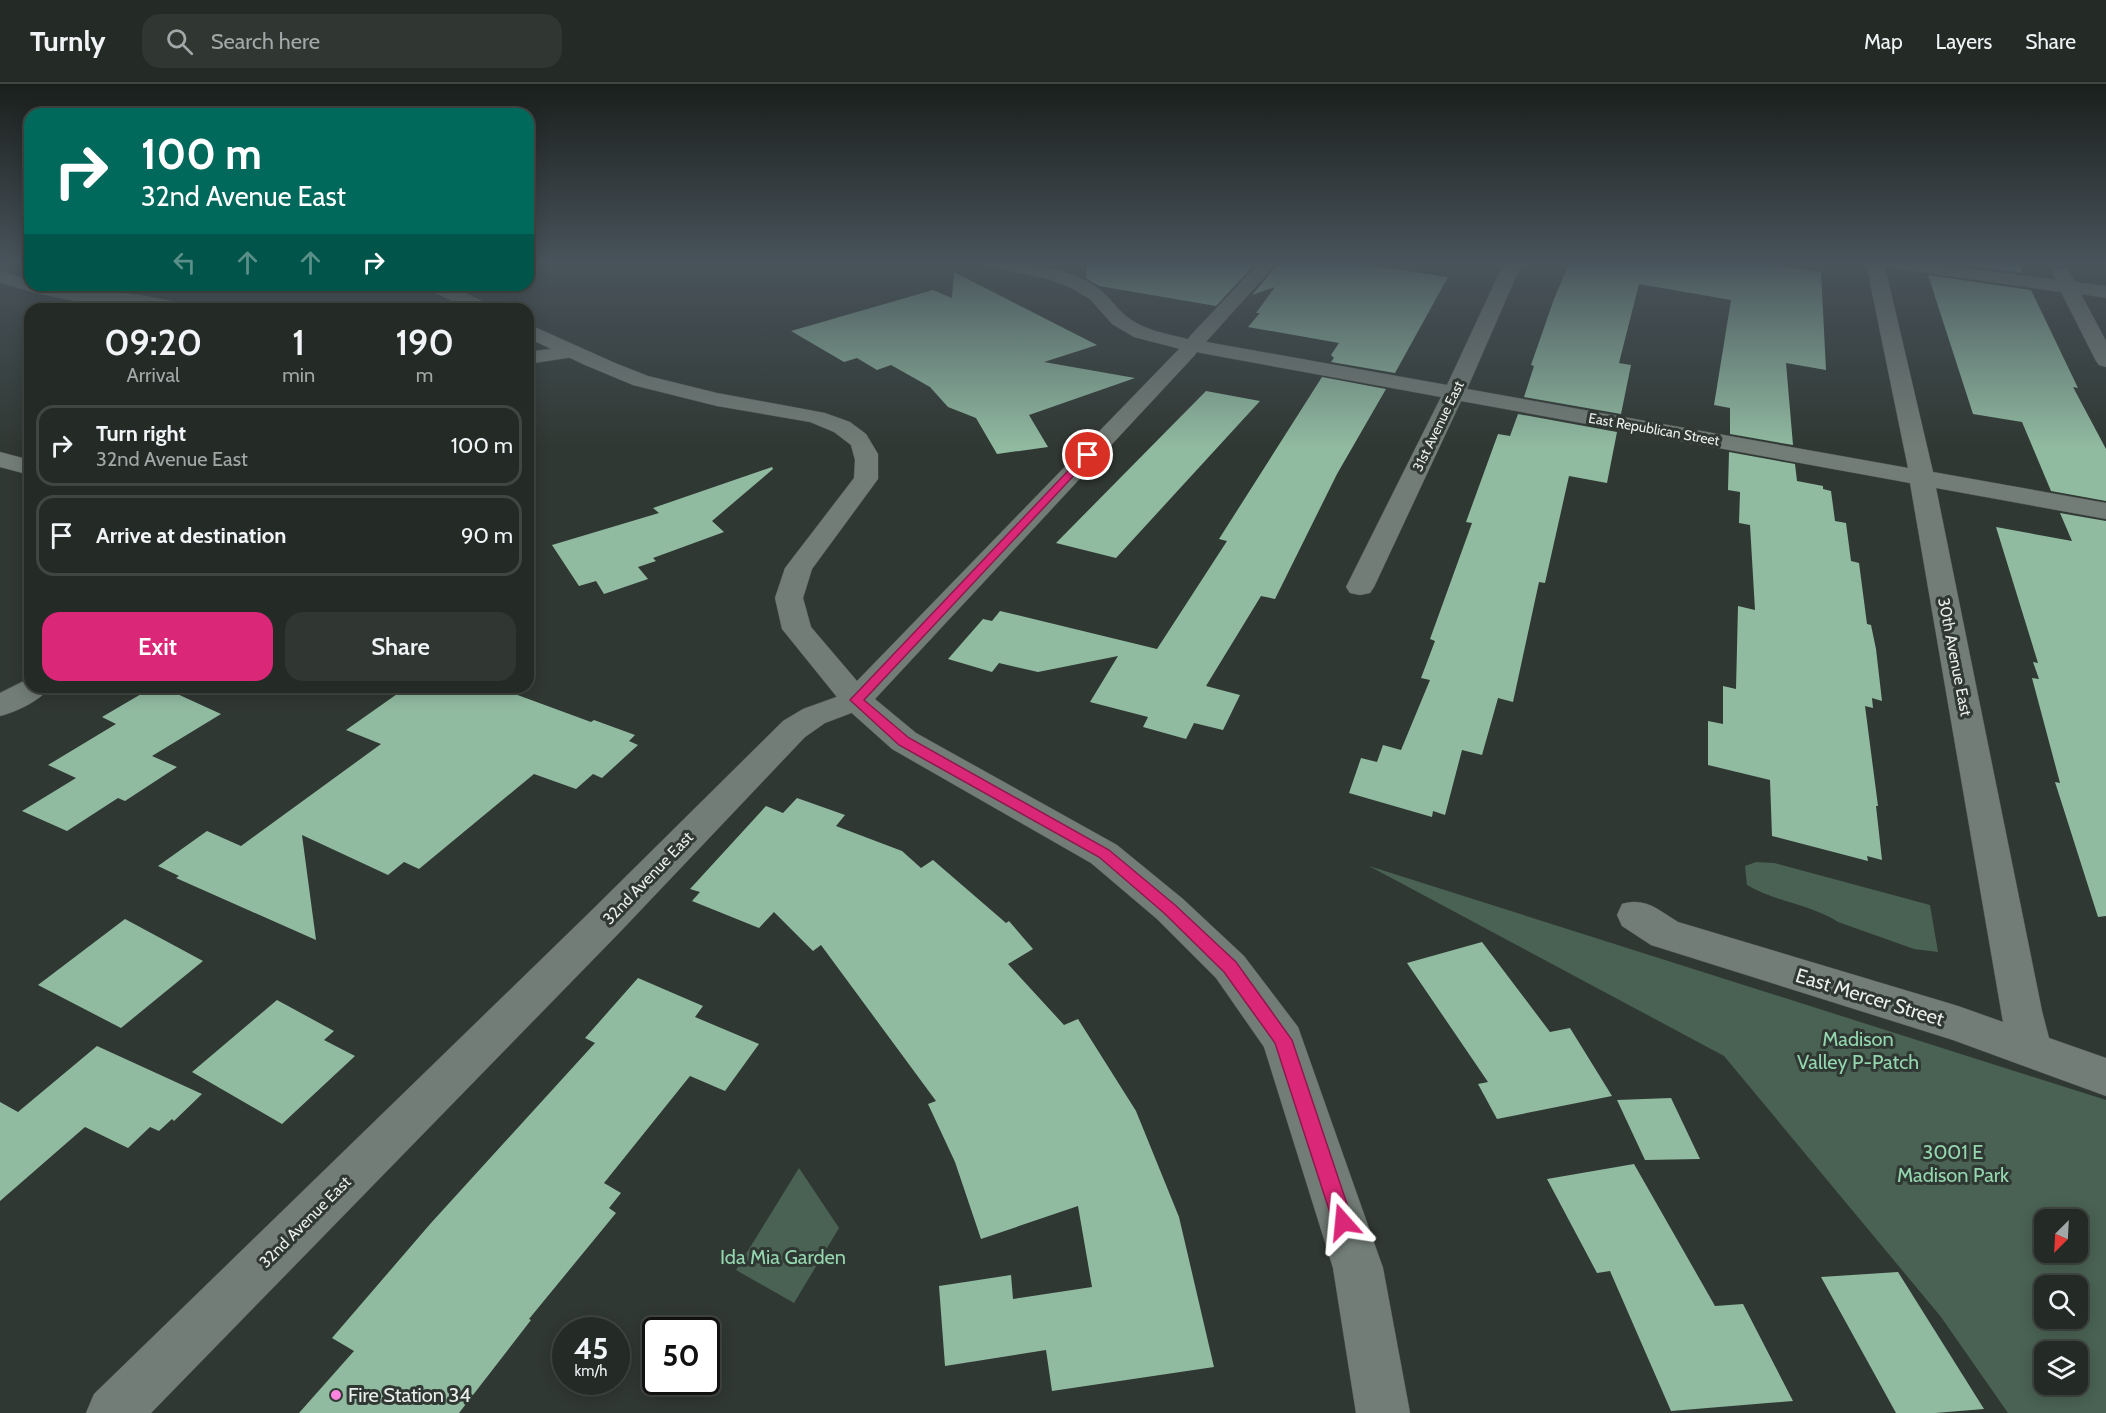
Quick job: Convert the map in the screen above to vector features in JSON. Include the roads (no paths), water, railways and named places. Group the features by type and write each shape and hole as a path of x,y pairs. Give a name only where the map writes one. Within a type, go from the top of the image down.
{"street":[{"name":"East Republican Street","path":"1127,325 1155,338 1192,346 2106,511"},
{"name":"32nd Avenue East","path":"113,1413 597,930 794,729 814,716 856,700 1211,325"},
{"name":"31st Avenue East","path":"1360,587 1485,325"},
{"name":"30th Avenue East","path":"1888,325 1922,479 2021,1011 2031,1052"},
{"path":"2088,325 2106,361"},
{"path":"534,333 620,374 657,385 752,406 799,413 831,423 852,433 865,446 868,463 866,479 800,568 789,598 797,629 856,700 904,741 1104,854 1170,909 1230,967 1283,1040 1358,1268 1383,1413"},
{"path":"534,357 573,352"},
{"path":"0,459 24,466"},
{"path":"0,706 24,693"},
{"name":"East Mercer Street","path":"1636,915 1665,934 1958,1024 2106,1077"}],"place":[{"name":"Fire Station 34","path":"336,1395"}],"park label":[{"name":"Madison Valley P-Patch","path":"1858,1050"},
{"name":"3001 E Madison Park","path":"1953,1164"},
{"name":"Ida Mia Garden","path":"783,1257"}]}
